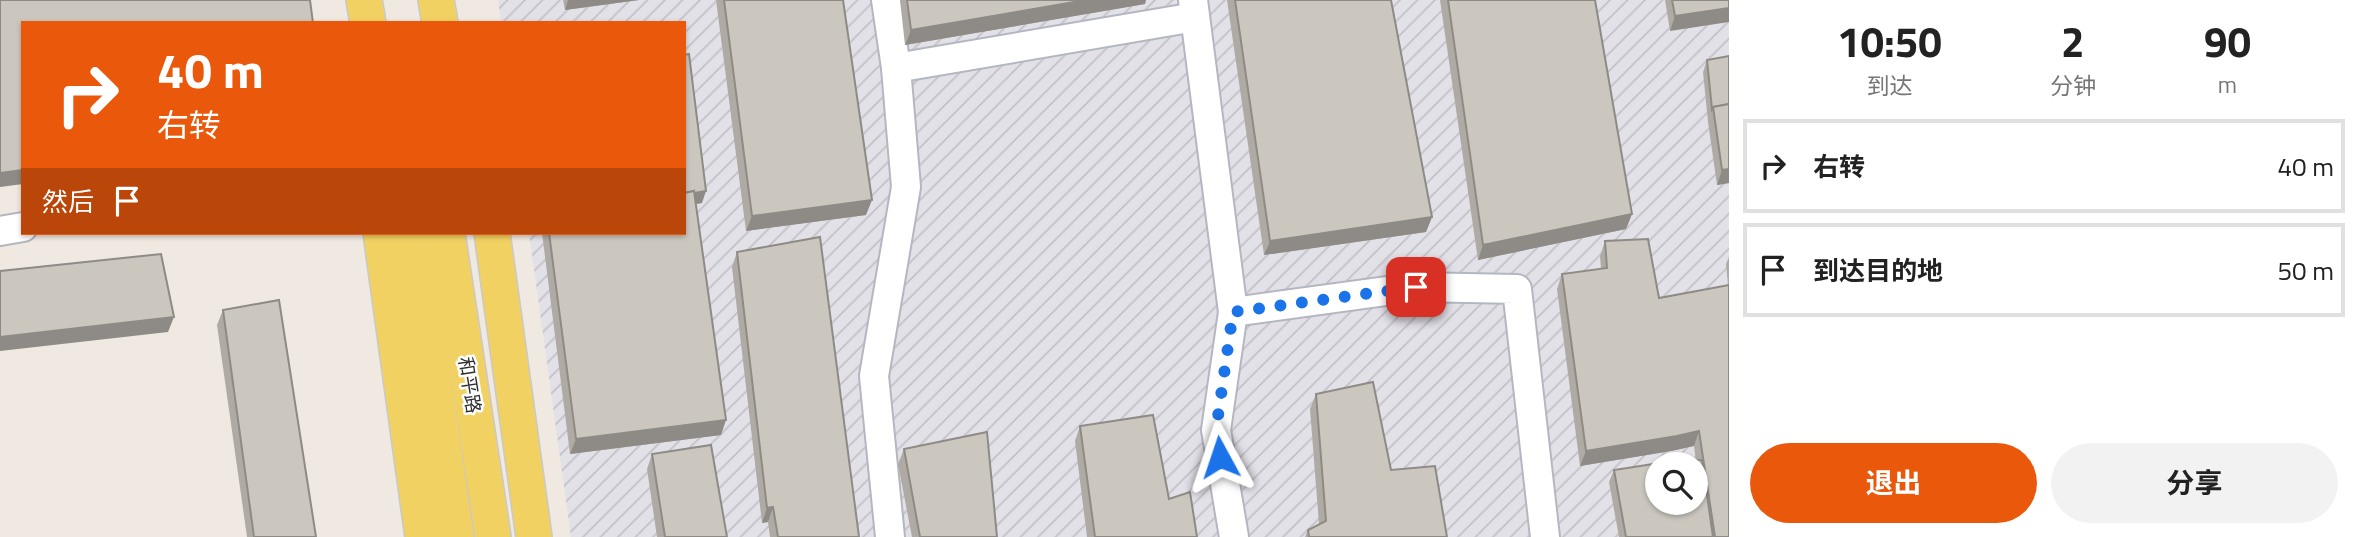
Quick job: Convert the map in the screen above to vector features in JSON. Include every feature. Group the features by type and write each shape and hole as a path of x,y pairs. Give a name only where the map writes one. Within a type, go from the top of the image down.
{"main road":[{"path":"364,0 368,21"},
{"path":"436,0 440,21"},
{"path":"382,235 423,537"},
{"name":"和平路","path":"413,235 456,537"},
{"name":"和平路","path":"447,235 493,537"},
{"path":"492,235 534,537"}],"street":[{"path":"886,0 896,68 906,187 874,376 890,537"},
{"path":"896,68 1194,9 1233,312 1216,430 1234,537"},
{"path":"0,231 21,227"},
{"path":"1233,312 1416,287 1517,289 1545,537"}],"shaded area":[{"path":"498,0 1729,0 1729,537 571,537 529,235 686,235 686,21 501,21"}],"building":[{"path":"0,0 310,0 313,21 21,21 21,170 0,173"},
{"path":"724,0 843,0 872,200 752,216"},
{"path":"907,0 1086,0 911,30"},
{"path":"1235,0 1391,0 1432,217 1270,241"},
{"path":"1448,0 1595,0 1632,214 1483,245"},
{"path":"1672,0 1729,0 1729,8 1675,16"},
{"path":"689,54 706,191 694,193 686,193 686,55"},
{"path":"1729,56 1729,104 1712,109 1707,60"},
{"path":"1729,104 1729,169 1722,170 1713,107"},
{"path":"694,191 726,420 576,439 549,235 686,235 686,193"},
{"path":"820,237 859,537 778,537 773,507 767,508 737,252"},
{"path":"1648,239 1659,298 1729,285 1729,537 1715,537 1708,491 1708,452 1702,452 1699,431 1586,451 1562,274 1607,268 1605,241"},
{"path":"161,254 174,317 0,337 0,271"},
{"path":"279,300 316,537 254,537 223,310"},
{"path":"1373,382 1391,470 1435,466 1447,537 1309,537 1308,530 1326,521 1316,394"},
{"path":"1153,415 1169,499 1190,492 1197,537 1095,537 1080,426"},
{"path":"987,432 997,537 920,537 904,449"},
{"path":"711,445 727,537 665,537 652,454"},
{"path":"1645,465 1645,515 1708,515 1708,502 1713,537 1626,537 1614,470"}],"route":[{"path":"1220,457 1216,430 1233,312 1416,287"}]}
